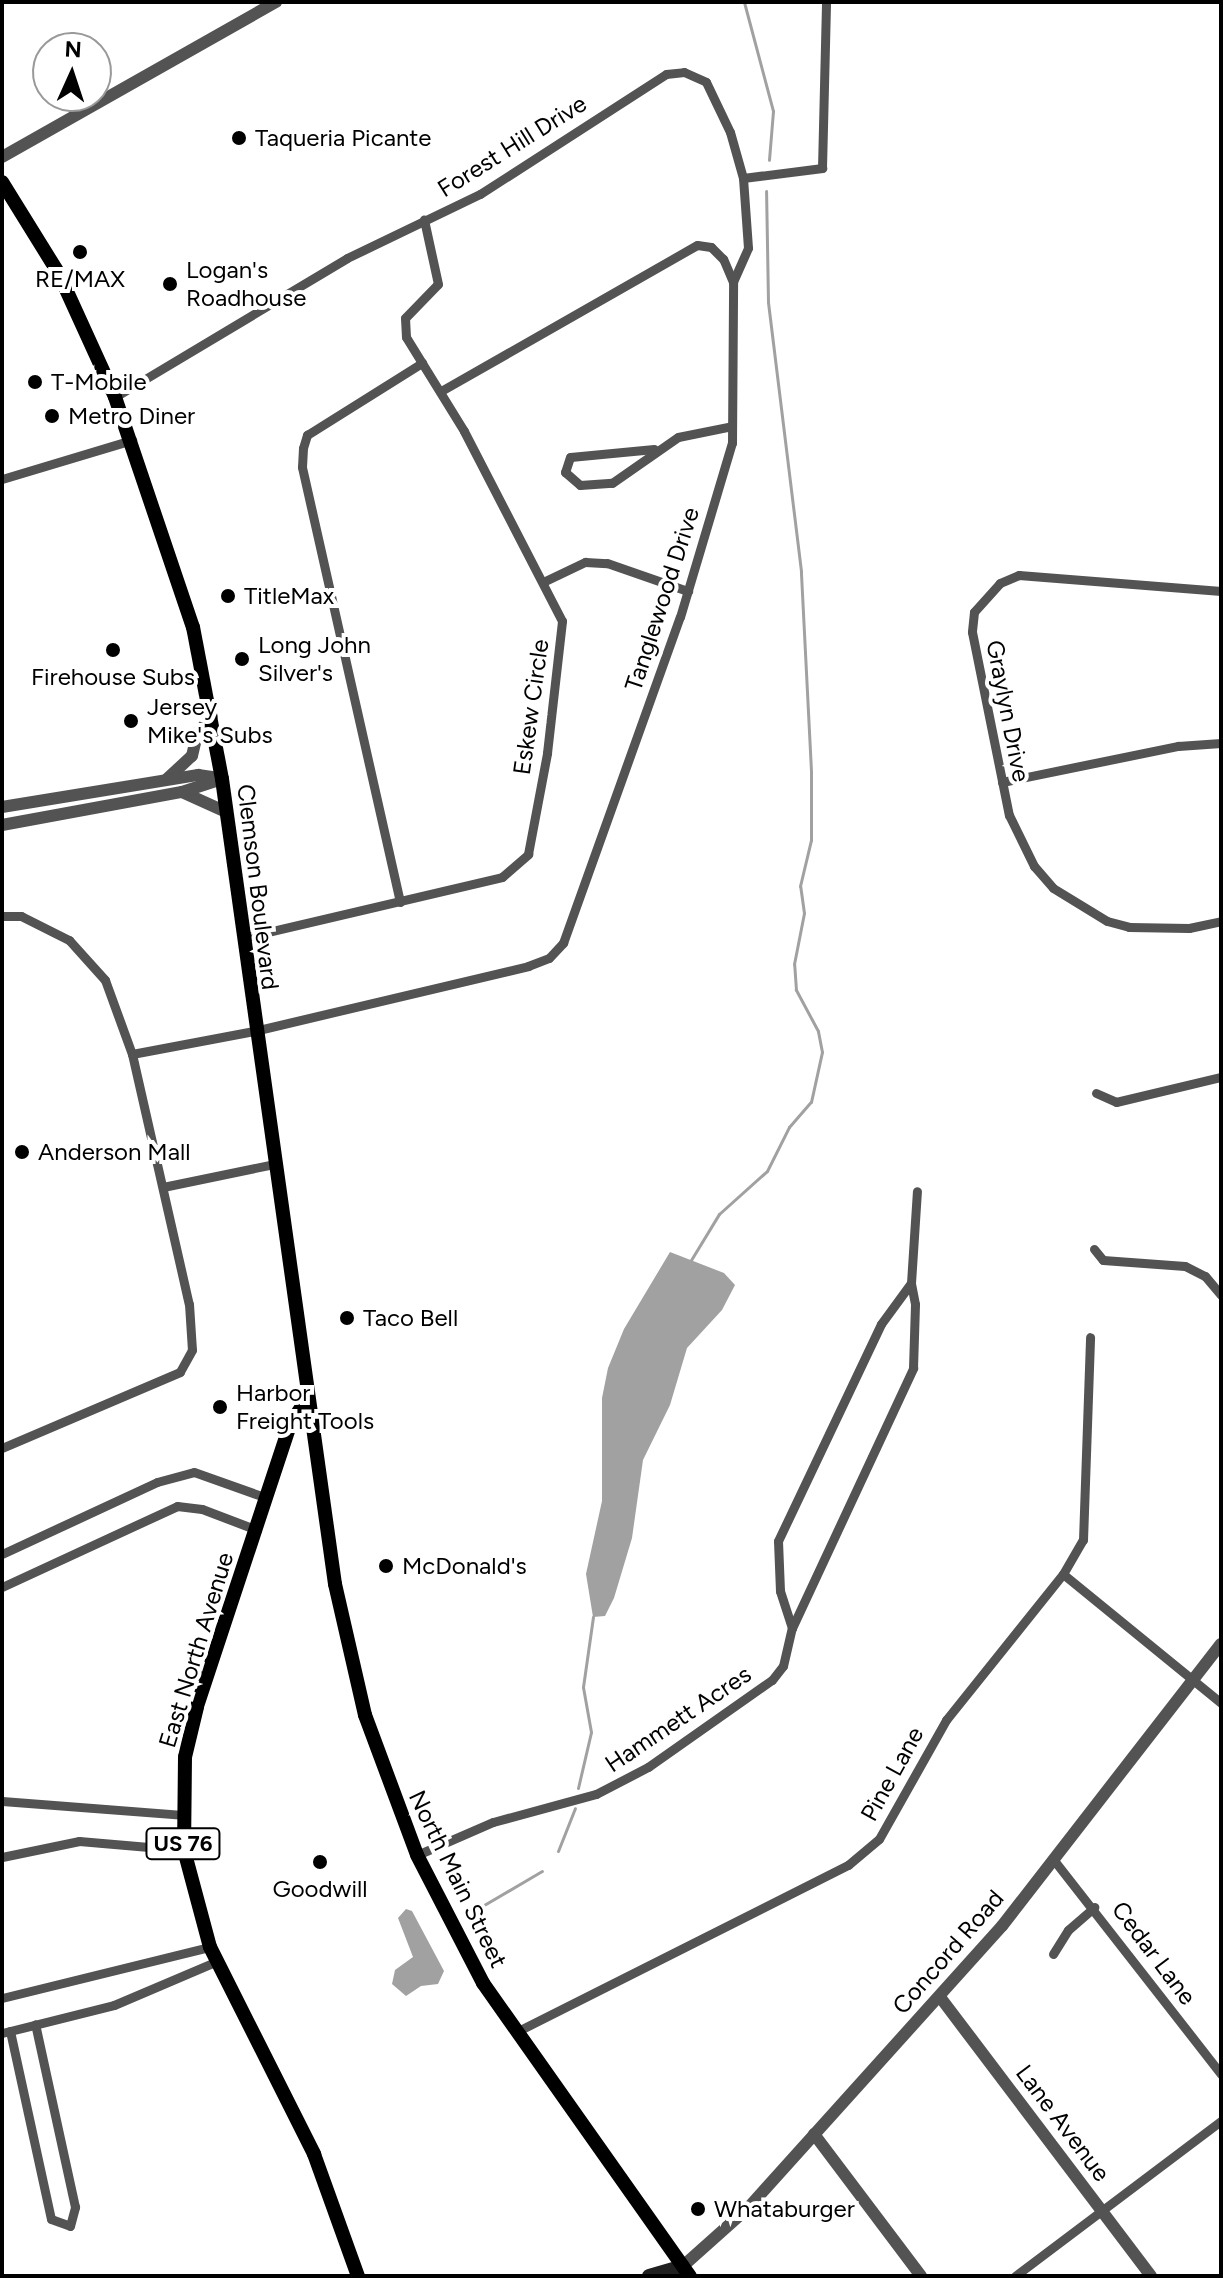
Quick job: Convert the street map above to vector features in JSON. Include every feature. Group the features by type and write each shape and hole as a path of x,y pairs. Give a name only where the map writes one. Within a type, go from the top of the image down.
{"main road":[{"name":"Clemson Boulevard","path":"2,182 59,274 115,397 179,577 212,716 222,779 254,1031 308,1397"},
{"name":"East North Avenue","path":"308,1397 290,1425 197,1707 185,1757 182,1815 184,1850 214,1954 314,2154 358,2276"},
{"name":"North Main Street","path":"308,1397 349,1653 390,1789 417,1855 457,1935 516,2032 686,2271"},
{"path":"649,2276 686,2271"}],"street":[{"path":"2,157 276,2"},
{"path":"743,178 822,168 826,2"},
{"name":"Forest Hill Drive","path":"115,397 347,258 480,194 666,74 695,77 717,96 743,178 748,248 733,282"},
{"name":"Eskew Circle","path":"242,938 502,877 528,854 547,753 562,621 441,391 404,328 410,310 438,284 424,220"},
{"path":"441,391 697,245 711,247 723,259 733,282"},
{"name":"Tanglewood Drive","path":"132,1054 254,1031 549,958 563,943 688,591 732,443 733,282"},
{"path":"400,902 302,457 307,435 422,363"},
{"path":"654,449 638,468 612,483 580,485 565,472 570,457 654,449 696,430 732,426"},
{"path":"2,479 132,440"},
{"path":"543,582 585,562 607,563 688,591"},
{"name":"Graylyn Drive","path":"1221,591 1046,574 1019,575 1000,583 974,612 972,632 1009,815 1034,866 1076,906 1129,927 1189,928 1221,921"},
{"path":"167,779 192,756 197,734 212,716"},
{"path":"1002,782 1178,746 1221,743"},
{"path":"2,807 167,779 222,779"},
{"path":"2,825 182,792 222,779"},
{"path":"182,792 226,812"},
{"path":"2,916 21,916 69,940 105,980 132,1054 189,1304 192,1350 180,1372 2,1448"},
{"path":"1096,1093 1116,1102 1221,1077"},
{"path":"163,1187 274,1164"},
{"name":"Hammett Acres","path":"417,1855 481,1826 596,1794 626,1780 772,1680 783,1666 792,1628 797,1627 913,1368 915,1304 911,1283 917,1191"},
{"path":"1094,1249 1103,1260 1185,1266 1205,1276 1221,1295"},
{"path":"792,1628 780,1591 778,1541 881,1324 911,1283"},
{"name":"Pine Lane","path":"516,2032 866,1852 879,1839 946,1720 1063,1574 1083,1540 1087,1521 1090,1337"},
{"path":"2,1554 157,1482 194,1472 267,1498"},
{"path":"2,1587 177,1506 202,1509 257,1530"},
{"path":"1063,1574 1221,1703"},
{"name":"Concord Road","path":"686,2271 940,1997 1053,1859 1221,1644"},
{"path":"2,1801 182,1815"},
{"path":"2,1857 79,1841 184,1850"},
{"name":"Cedar Lane","path":"1053,1859 1094,1907 1221,2074"},
{"path":"1053,1954 1068,1930 1094,1907"},
{"path":"2,1998 214,1954"},
{"path":"35,2024 75,2207 70,2226 51,2219 6,2032 35,2024 114,2005 214,1954"},
{"name":"Lane Avenue","path":"940,1997 1151,2276"},
{"path":"1015,2276 1221,2121"},
{"path":"814,2134 921,2276"}],"shaded area":[{"path":"670,1252 724,1273 735,1285 722,1310 687,1348 670,1405 643,1460 632,1538 614,1598 605,1616 593,1617 586,1574 602,1501 602,1398 608,1368 624,1329"},
{"path":"406,1909 412,1911 444,1971 438,1984 421,1986 406,1996 392,1984 395,1970 413,1957 398,1918"}],"waterway":[{"path":"744,2 773,111 769,160"},
{"path":"691,1260 719,1214 767,1171 789,1127 811,1102 822,1052 818,1031 796,990 794,964 804,913 800,886 811,840 811,771 801,571 768,302 766,191"},
{"path":"578,1788 591,1732 583,1687 593,1617"},
{"path":"558,1851 575,1808"},
{"path":"472,1912 542,1871"}],"place":[{"name":"Taqueria Picante","path":"239,138"},
{"name":"RE/MAX","path":"80,252"},
{"name":"Logan's Roadhouse","path":"170,284"},
{"name":"T-Mobile","path":"35,382"},
{"name":"Metro Diner","path":"52,416"},
{"name":"TitleMax","path":"228,596"},
{"name":"Firehouse Subs","path":"113,650"},
{"name":"Long John Silver's","path":"242,659"},
{"name":"Jersey Mike's Subs","path":"131,721"},
{"name":"Anderson Mall","path":"22,1152"},
{"name":"Taco Bell","path":"347,1318"},
{"name":"Harbor Freight Tools","path":"220,1407"},
{"name":"McDonald's","path":"386,1566"},
{"name":"Goodwill","path":"320,1862"},
{"name":"Whataburger","path":"698,2209"}]}
